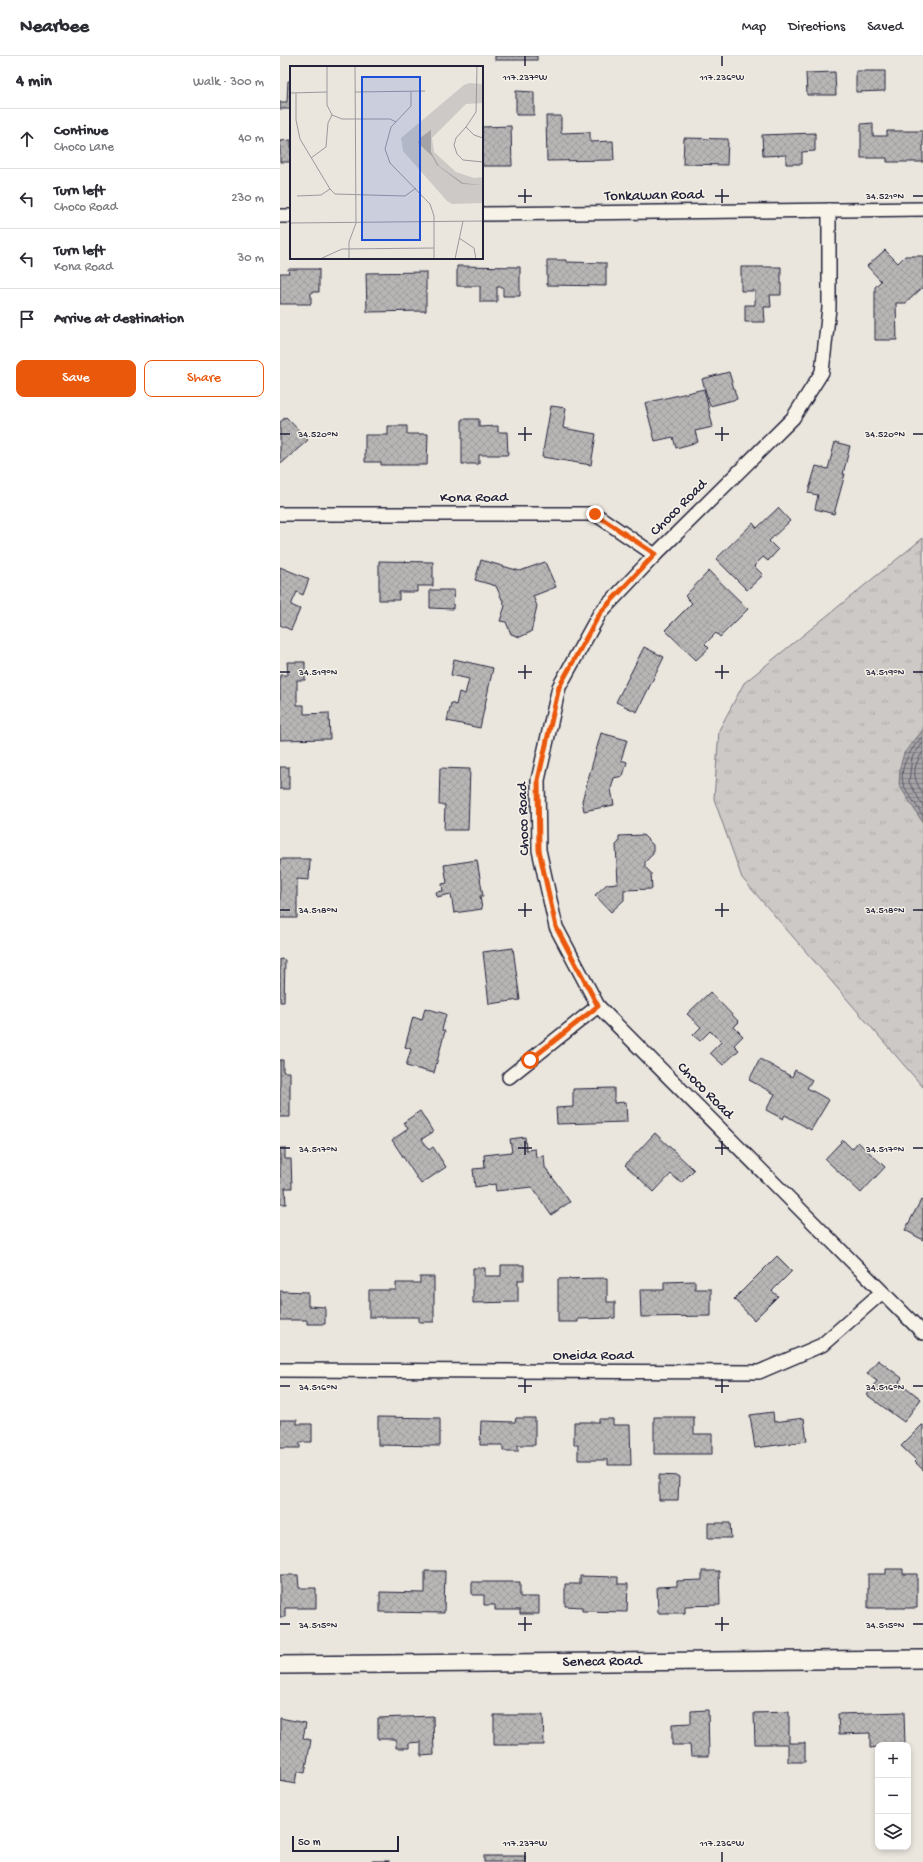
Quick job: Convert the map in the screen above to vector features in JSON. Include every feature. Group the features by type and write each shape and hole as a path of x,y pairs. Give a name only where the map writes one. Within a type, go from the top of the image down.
{"street":[{"name":"Tonkawan Road","path":"483,214 923,209"},
{"name":"Choco Road","path":"829,210 829,308 822,372 792,418 655,554 600,613 559,687 538,780 539,850 556,927 598,1006 727,1135 881,1293 923,1333"},
{"name":"Kona Road","path":"280,514 595,514 655,554"},
{"path":"509,1077 598,1006"},
{"name":"Oneida Road","path":"280,1370 759,1372 822,1345 881,1293"},
{"name":"Seneca Road","path":"280,1665 923,1659"}],"green space":[{"path":"923,538 923,1087 742,878 714,799 719,730 744,683"}],"water":[{"path":"923,730 923,823 899,785 900,767 904,753"}],"building":[{"path":"495,56 537,56 537,60 495,60"},
{"path":"856,71 885,71 885,91 856,92"},
{"path":"835,72 836,95 807,95 806,73"},
{"path":"288,81 290,81 290,109 280,109 280,102 287,102"},
{"path":"516,91 534,92 534,115 516,115"},
{"path":"546,116 561,116 561,133 590,132 590,142 613,141 614,160 547,161"},
{"path":"873,123 873,136 887,136 887,131 923,131 923,162 887,162 887,158 861,158 861,124"},
{"path":"511,126 512,166 483,166 483,127"},
{"path":"815,133 815,151 802,152 802,164 786,164 786,155 763,156 762,135"},
{"path":"684,138 728,139 727,165 683,164"},
{"path":"290,140 290,162 280,162 280,141"},
{"path":"885,250 898,263 905,256 923,256 923,287 906,303 896,303 897,340 875,340 875,287 881,281 867,266"},
{"path":"547,260 606,263 606,286 547,285"},
{"path":"457,266 520,267 520,296 503,296 503,287 497,287 497,302 480,302 480,286 457,286"},
{"path":"741,267 781,267 781,295 770,295 771,307 764,307 765,322 745,322 745,305 755,305 755,291 741,291"},
{"path":"288,269 319,269 319,292 311,292 311,304 280,304 280,273 289,273"},
{"path":"426,272 426,311 367,312 366,273"},
{"path":"729,372 737,399 710,406 702,379"},
{"path":"704,389 713,427 695,431 698,442 676,448 673,437 655,441 645,403"},
{"path":"551,406 566,408 563,428 596,434 591,465 542,457"},
{"path":"286,417 308,440 282,463 280,461 280,422"},
{"path":"462,419 479,419 479,427 498,426 498,432 507,432 508,455 479,455 479,464 462,464"},
{"path":"388,426 407,426 407,434 428,434 427,465 381,465 381,462 365,462 365,435 388,435"},
{"path":"835,442 850,446 843,474 845,474 834,514 815,509 818,495 808,493 816,466 828,469"},
{"path":"778,508 790,521 769,541 778,550 768,561 763,557 754,566 763,575 747,590 716,559 753,523 757,528"},
{"path":"481,560 520,571 545,562 556,587 533,596 537,606 531,632 520,637 511,634 506,622 500,621 505,606 496,586 475,580"},
{"path":"379,561 433,562 433,586 417,586 417,592 399,592 399,600 379,600"},
{"path":"280,567 309,579 303,595 297,592 291,605 300,609 291,630 280,625"},
{"path":"709,571 748,609 720,637 716,633 705,644 709,648 696,660 665,630 692,603 685,596"},
{"path":"430,590 454,590 453,609 430,608"},
{"path":"644,647 664,657 637,712 616,702"},
{"path":"454,659 493,668 480,728 447,721 451,703 456,705 459,692 465,694 469,679 451,675"},
{"path":"287,662 305,662 305,680 297,680 297,705 304,705 304,714 329,713 330,739 280,740 280,675 288,675"},
{"path":"601,733 627,740 621,760 627,762 623,776 614,778 611,789 614,805 584,811 582,801"},
{"path":"280,767 289,767 289,789 280,789"},
{"path":"440,768 470,769 468,830 444,830 445,805 439,805"},
{"path":"643,835 653,845 653,854 645,862 645,867 651,873 652,889 624,890 624,900 611,912 595,895 607,884 618,883 616,845 619,842 619,836"},
{"path":"280,859 310,859 309,880 297,879 297,918 280,918"},
{"path":"477,860 483,896 480,896 482,909 454,913 451,894 437,897 436,892 443,891 442,884 447,883 444,865"},
{"path":"513,948 520,1000 489,1004 483,952"},
{"path":"280,959 285,960 284,1002 280,1002"},
{"path":"710,992 739,1022 734,1027 743,1036 734,1045 739,1050 723,1065 710,1053 721,1042 710,1031 700,1041 693,1035 701,1027 687,1014"},
{"path":"425,1008 446,1014 442,1030 445,1031 434,1073 406,1066 411,1049 405,1047 413,1017 422,1020"},
{"path":"760,1059 792,1077 795,1070 812,1080 807,1088 829,1100 811,1130 785,1115 783,1119 766,1110 775,1094 749,1080"},
{"path":"280,1060 283,1060 283,1072 290,1072 290,1117 280,1117"},
{"path":"614,1088 614,1103 626,1102 627,1122 557,1124 556,1108 573,1107 573,1089"},
{"path":"420,1111 433,1132 422,1139 429,1150 433,1147 446,1167 421,1184 392,1140 408,1129 404,1122"},
{"path":"655,1133 694,1170 681,1183 671,1174 654,1192 625,1165"},
{"path":"525,1137 526,1150 535,1149 536,1157 544,1156 545,1167 570,1202 551,1215 532,1187 496,1191 495,1184 475,1187 473,1169 485,1168 484,1155 512,1152 510,1139"},
{"path":"843,1140 852,1149 858,1142 885,1167 861,1193 825,1159"},
{"path":"280,1148 285,1148 285,1159 291,1159 292,1188 285,1188 286,1204 280,1204"},
{"path":"921,1200 923,1201 923,1240 905,1230"},
{"path":"777,1256 792,1271 772,1291 778,1296 754,1320 734,1299"},
{"path":"501,1265 524,1265 524,1280 518,1280 518,1302 473,1303 473,1268 485,1268 485,1276 501,1276"},
{"path":"420,1277 434,1277 434,1322 419,1322 419,1317 369,1317 369,1290 396,1290 396,1283 420,1283"},
{"path":"607,1278 607,1302 615,1302 615,1318 578,1319 578,1322 558,1322 558,1279"},
{"path":"695,1281 695,1289 711,1289 711,1316 641,1317 640,1290 664,1290 664,1282"},
{"path":"280,1291 308,1292 308,1306 325,1307 325,1324 307,1324 307,1320 280,1320"},
{"path":"878,1360 902,1378 899,1382 921,1399 904,1422 867,1395 877,1381 867,1374"},
{"path":"773,1412 774,1422 804,1418 807,1441 755,1448 750,1415"},
{"path":"378,1417 440,1418 440,1446 378,1445"},
{"path":"654,1417 694,1417 694,1434 712,1434 712,1454 654,1454"},
{"path":"516,1418 535,1418 535,1445 518,1445 518,1451 503,1451 503,1445 480,1445 481,1421 515,1422"},
{"path":"599,1419 613,1419 613,1425 630,1425 631,1465 608,1465 608,1460 578,1460 578,1445 574,1445 574,1422 599,1422"},
{"path":"280,1420 297,1420 297,1424 312,1424 312,1442 300,1442 300,1448 280,1448"},
{"path":"922,1425 923,1470 915,1462 916,1460 901,1446"},
{"path":"659,1475 679,1476 678,1500 659,1500"},
{"path":"708,1523 730,1523 731,1538 708,1538"},
{"path":"886,1569 903,1569 903,1574 917,1574 917,1608 868,1608 868,1574 886,1574"},
{"path":"425,1571 445,1571 444,1613 380,1612 380,1592 425,1593"},
{"path":"702,1571 719,1571 720,1605 685,1606 685,1613 658,1613 657,1587 677,1586 677,1581 702,1580"},
{"path":"280,1575 298,1575 299,1588 316,1588 316,1608 285,1608 285,1617 280,1617"},
{"path":"580,1576 618,1577 618,1584 628,1584 627,1612 582,1611 582,1607 565,1606 565,1584 580,1584"},
{"path":"472,1582 520,1582 520,1597 539,1597 539,1614 520,1614 520,1610 495,1610 495,1605 484,1605 484,1595 472,1595"},
{"path":"708,1710 709,1756 691,1756 690,1745 672,1745 672,1724 691,1723 691,1711"},
{"path":"789,1712 789,1743 805,1743 805,1762 788,1762 788,1744 755,1744 754,1713"},
{"path":"904,1712 905,1742 875,1742 875,1747 870,1748 870,1733 839,1734 838,1714"},
{"path":"494,1715 543,1715 544,1745 494,1745"},
{"path":"433,1716 434,1755 421,1756 421,1742 409,1743 409,1748 396,1748 396,1739 378,1739 378,1718"},
{"path":"280,1718 306,1723 303,1738 311,1740 305,1773 297,1771 295,1784 280,1781"},
{"path":"484,1856 525,1856 525,1862 484,1862"},
{"path":"389,1861 389,1862 371,1862"}],"route":[{"path":"530,1060 598,1006 556,927 539,850 538,780 559,687 600,613 655,554 595,514"}]}
